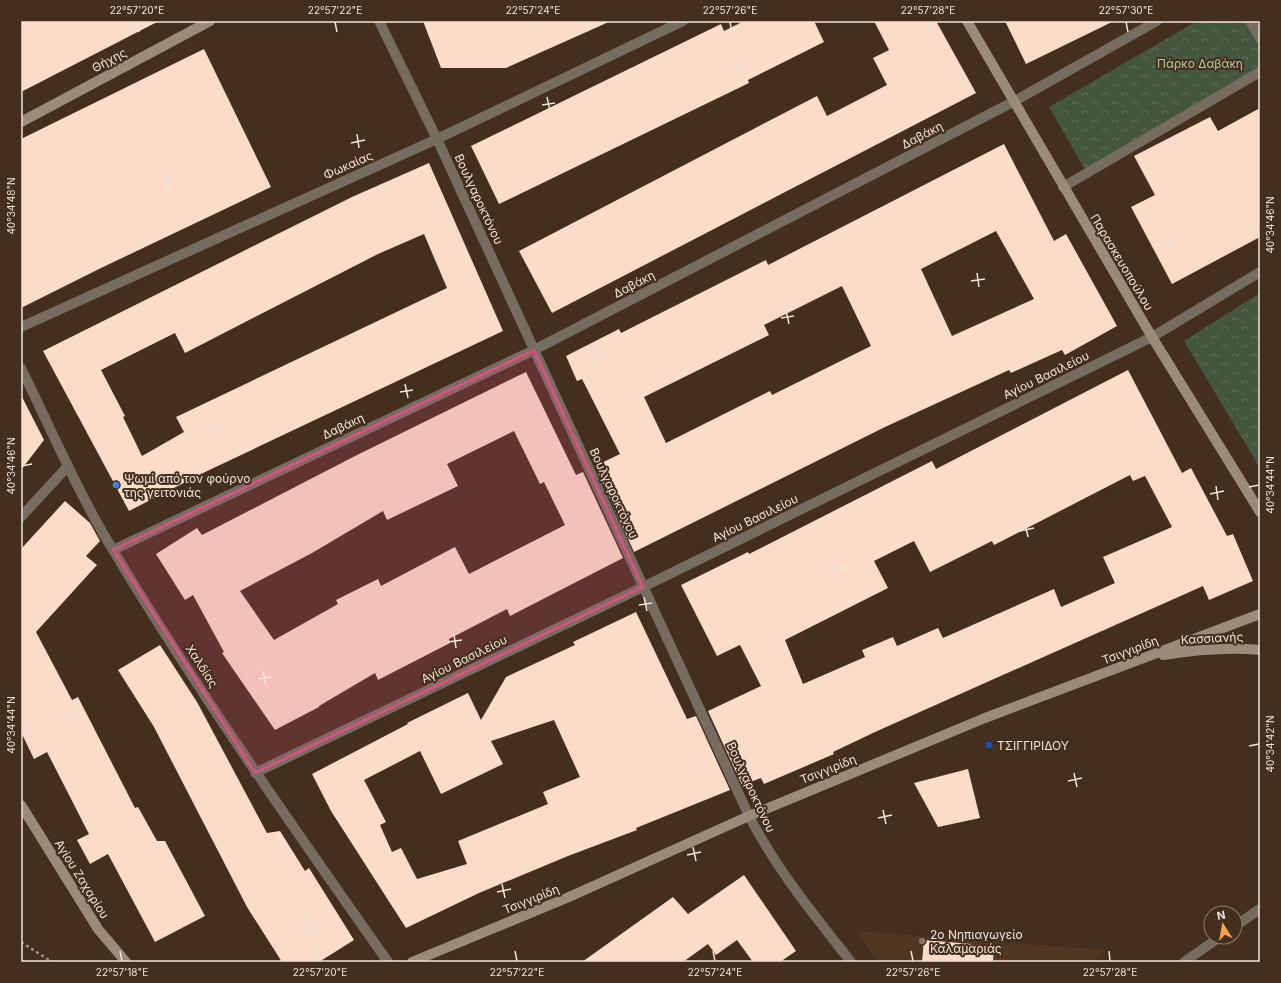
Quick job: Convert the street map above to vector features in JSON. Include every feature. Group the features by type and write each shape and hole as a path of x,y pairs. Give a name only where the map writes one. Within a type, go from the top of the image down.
{"main road":[{"name":"Θήχης","path":"21,122 210,21"},
{"name":"Παρασκευοπούλου","path":"967,21 1013,102 1152,337 1260,512"},
{"name":"Τσιγγιρίδη","path":"412,962 569,897 749,816 985,718 1260,614"},
{"name":"Κασσιανής","path":"1141,659 1185,652 1231,649 1260,650"},
{"name":"Αγίου Ζαχαρίου","path":"21,805 98,929 126,962"}],"street":[{"name":"Βουλγαροκτόνου","path":"379,21 437,139 749,816 776,865 850,962"},
{"name":"Φωκαίας","path":"21,326 437,139 683,21"},
{"name":"Δαβάκη","path":"112,550 534,350 1013,102 1157,21"},
{"path":"1250,21 1260,38"},
{"path":"1063,187 1260,72"},
{"name":"Αγίου Βασιλείου","path":"255,773 643,588 1152,337 1260,272"},
{"name":"Χαλδίας","path":"21,368 68,466 112,550 255,773 388,962"},
{"path":"21,517 68,466"},
{"path":"1243,920 1260,908"},
{"path":"1184,962 1208,945"}],"path":[{"path":"21,942 52,962"}],"highlighted area":[{"path":"534,350 643,587 255,773 113,550"}],"shaded area":[{"name":"2ο Νηπιαγωγείο Καλαμαριάς","path":"857,931 1106,950 1090,962 878,962"}],"green space":[{"name":"Πάρκο Δαβάκη","path":"1197,21 1250,21 1260,38 1260,72 1087,173 1049,107"},
{"path":"1260,293 1260,468 1184,341"}],"building":[{"path":"21,21 159,21 21,92"},
{"path":"423,21 611,21 506,68 441,68"},
{"path":"744,21 814,21 824,42 748,80 749,83 499,204 471,146 721,24 724,31"},
{"path":"874,21 936,21 976,93 552,313 519,251 817,96 827,116 887,85 873,58 889,50"},
{"path":"1005,21 1114,21 1026,64"},
{"path":"204,49 271,187 21,308 21,139"},
{"path":"1260,108 1260,237 1172,284 1131,207 1155,195 1134,156 1210,117 1218,131"},
{"path":"1004,144 1054,241 1066,234 1117,326 1065,355 1062,350 1011,373 1009,370 885,427 634,552 595,466 620,454 582,379 577,381 566,356 619,329 621,333 766,260 768,265","holes":["996,231 1034,299 952,336 921,269","842,286 871,346 772,395 770,391 666,443 644,397 769,335 764,325"]},
{"path":"429,163 503,331 203,473 129,511 43,351 352,197","holes":["424,234 447,288 176,417 184,432 142,456 123,417 125,416 101,370 175,333 185,353 378,254"]},
{"path":"1128,370 1182,473 1191,468 1227,536 1233,534 1253,581 1209,600 1203,586 875,732 833,752 834,754 764,784 761,778 742,785 708,711 761,686 740,645 717,656 681,585 748,552 749,554 932,461 936,469","holes":["1130,475 1133,481 1145,476 1172,527 1103,557 1115,583 1061,607 1054,589 943,638 938,628 897,646 893,637 862,650 865,657 803,684 785,640 888,588 874,561 914,541 930,572 992,541 994,545"]},
{"path":"526,372 576,475 583,472 623,558 510,616 507,609 449,639 450,643 378,680 375,673 319,707 275,730 222,653 224,652 193,595 185,600 156,554 197,528 202,535 357,455","holes":["514,431 540,484 544,482 565,525 469,574 455,547 381,586 378,579 336,600 338,604 274,640 240,591 312,553 383,511 387,520 458,486 447,464"]},
{"path":"21,395 44,440 21,470"},
{"path":"65,501 90,523 100,541 86,556 97,565 36,632 72,700 78,697 135,808 138,807 157,841 165,841 205,916 155,942 108,854 90,864 77,840 89,834 47,752 34,759 21,732 21,549"},
{"path":"636,612 687,719 696,716 730,790 636,828 637,830 568,856 479,893 406,928 331,811 312,774 408,724 407,723 468,693 481,720 506,677 575,645 573,642","holes":["554,720 580,777 543,792 548,804 458,841 467,864 417,879 401,848 392,852 380,825 386,822 364,780 420,751 441,794 503,764 491,741"]},
{"path":"160,645 197,702 267,833 280,831 305,871 309,868 354,940 319,962 282,962 247,907 154,727 118,670"},
{"path":"968,769 980,818 938,827 914,783"},
{"path":"744,875 796,951 780,962 753,962 737,940 716,955 708,944 683,962 582,962 673,897 688,914"},
{"path":"924,940 994,946 993,962 922,962"}],"place":[{"name":"Ψωμί από τον φούρνο της γειτονιάς","path":"116,485"},
{"name":"ΤΣΙΓΓΙΡΙΔΟΥ","path":"989,745"},
{"name":"2ο Νηπιαγωγείο Καλαμαριάς","path":"922,941"}]}
